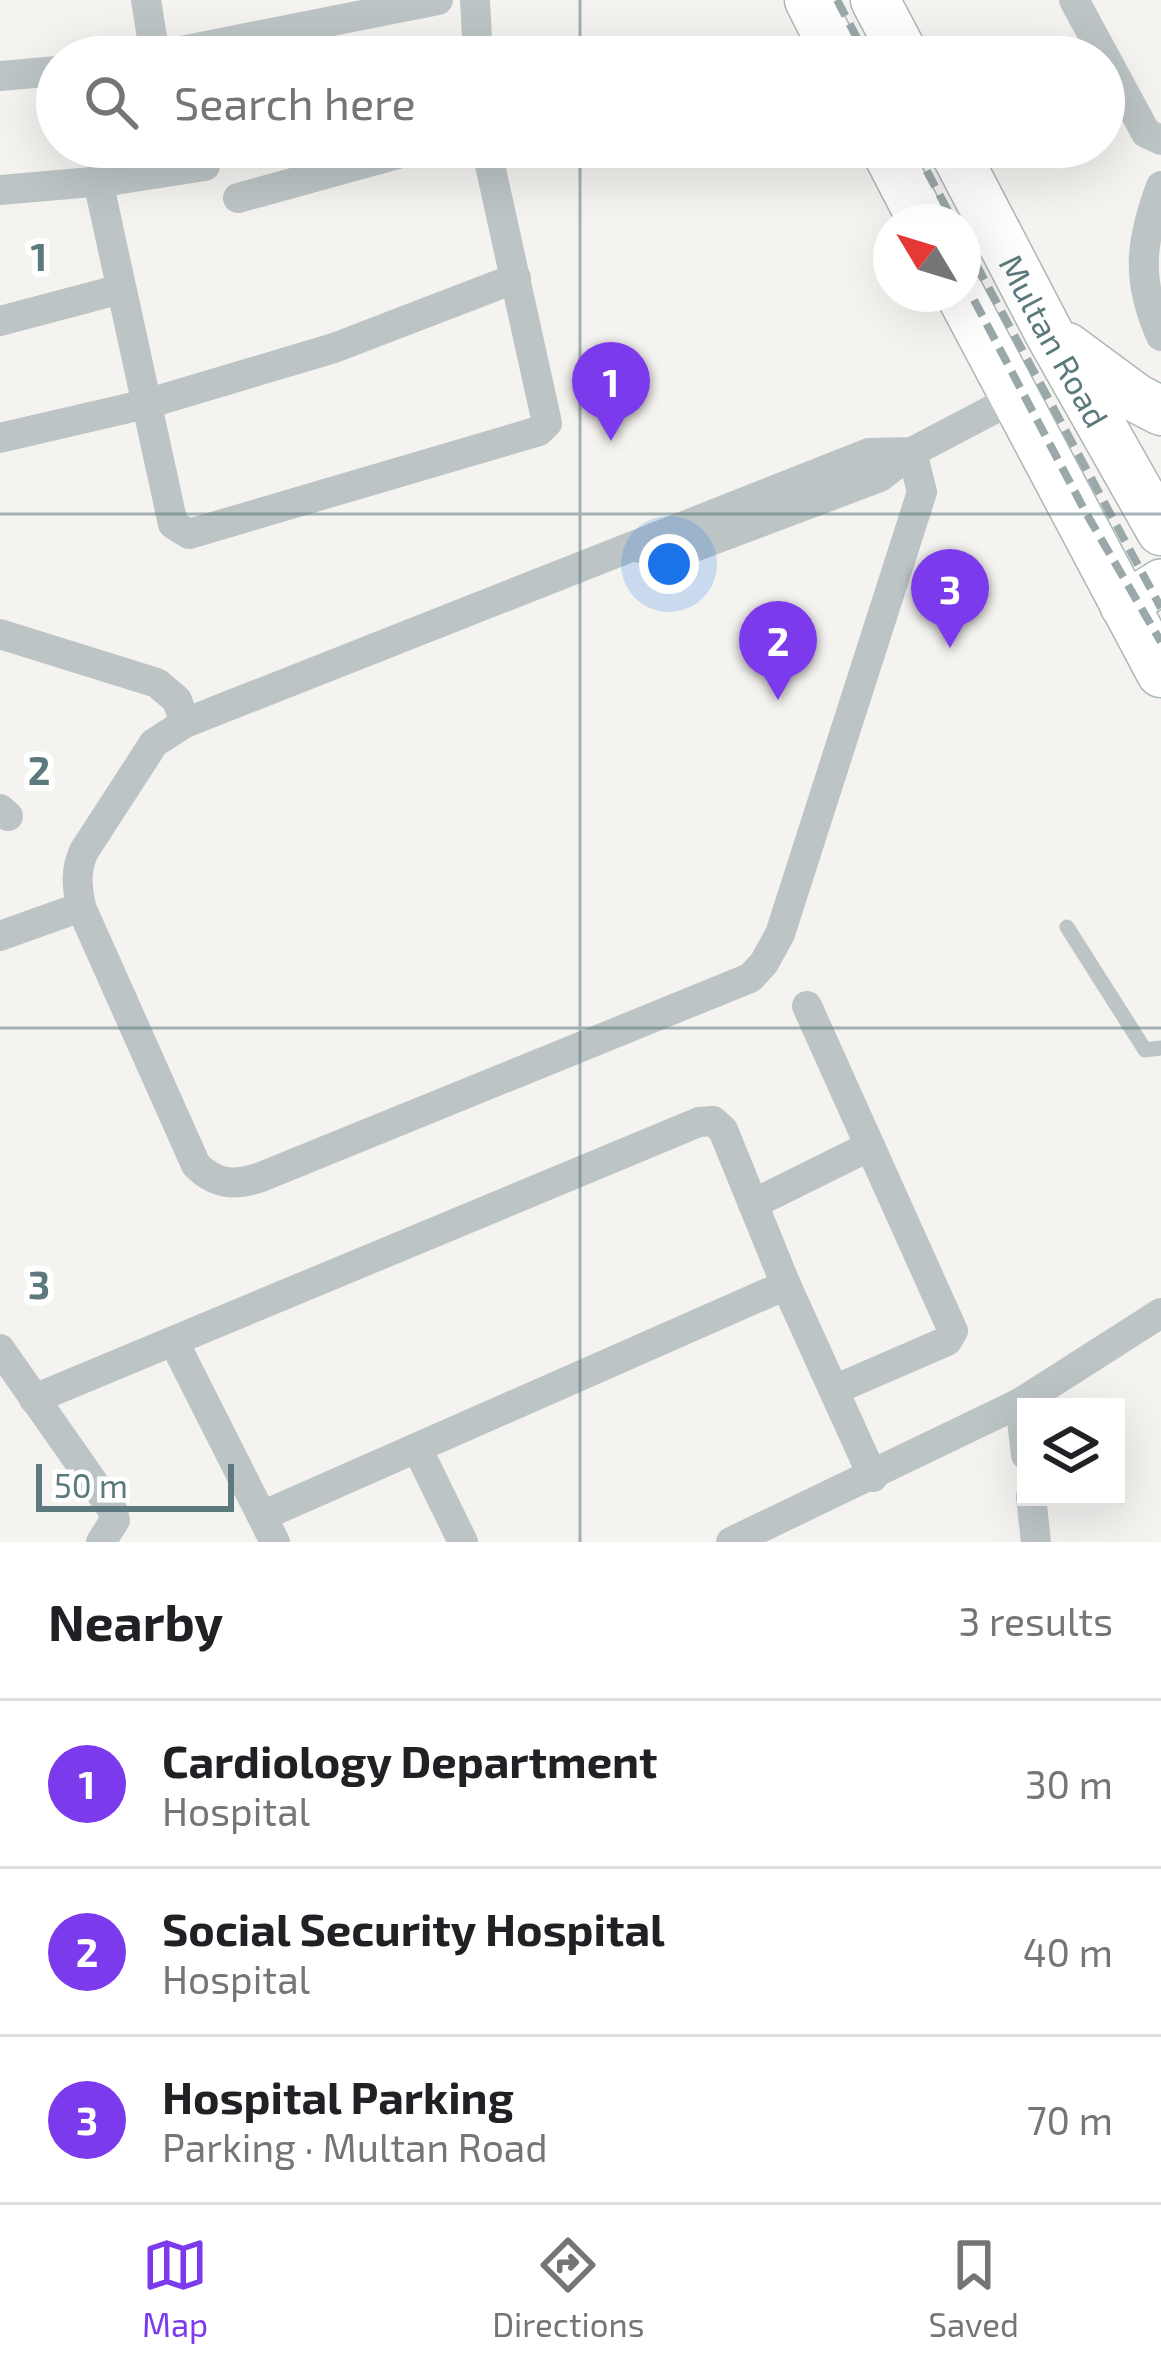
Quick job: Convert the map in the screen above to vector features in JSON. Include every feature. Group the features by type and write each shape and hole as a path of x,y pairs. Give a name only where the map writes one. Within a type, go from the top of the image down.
{"main road":[{"path":"809,0 827,36"},
{"path":"875,0 893,36"},
{"path":"895,168 914,204"},
{"name":"Multan Road","path":"963,168 1161,531"},
{"name":"Multan Road","path":"968,312 1013,399 1150,626"},
{"path":"1049,333 1136,398 1161,411"}],"street":[{"path":"146,0 150,36"},
{"path":"258,36 438,0"},
{"path":"475,0 477,36"},
{"path":"1074,0 1093,36"},
{"path":"0,76 36,73"},
{"path":"1125,94 1146,133 1161,140"},
{"path":"108,168 121,289 146,404 173,524 189,534 538,430 547,423 491,168"},
{"path":"0,190 193,168"},
{"path":"238,199 348,168"},
{"path":"1161,186 1145,230 1142,269 1148,308 1161,336"},
{"path":"0,438 146,404 334,348 516,278"},
{"path":"0,321 121,289"},
{"path":"912,452 922,491 780,934 750,978 261,1177 226,1183 208,1177 196,1165 81,908 76,869 154,743 185,723 869,453 912,452 1013,399"},
{"path":"0,634 157,682 177,700 185,723"},
{"path":"0,936 81,908"},
{"path":"807,1006 953,1331 947,1341 834,1390"},
{"path":"34,1399 699,1122 713,1121 723,1130 786,1285 873,1477"},
{"path":"753,1204 870,1146"},
{"path":"174,1342 269,1529 417,1448 786,1285"},
{"path":"1028,1398 1161,1313"},
{"path":"0,1349 112,1508 115,1520 101,1542"},
{"path":"731,1542 1017,1405"},
{"path":"417,1448 463,1542"},
{"path":"1032,1506 1036,1542"}],"lane":[{"path":"1067,927 1145,1050 1161,1048"}],"railway":[{"path":"837,0 856,36"},
{"path":"925,168 944,204"},
{"path":"981,273 1161,608"},
{"path":"980,312 1086,513 1161,642"}],"place":[{"name":"Cardiology Department","path":"611,441"},
{"name":"Hospital Parking","path":"950,648"},
{"name":"Social Security Hospital","path":"778,700"}]}
